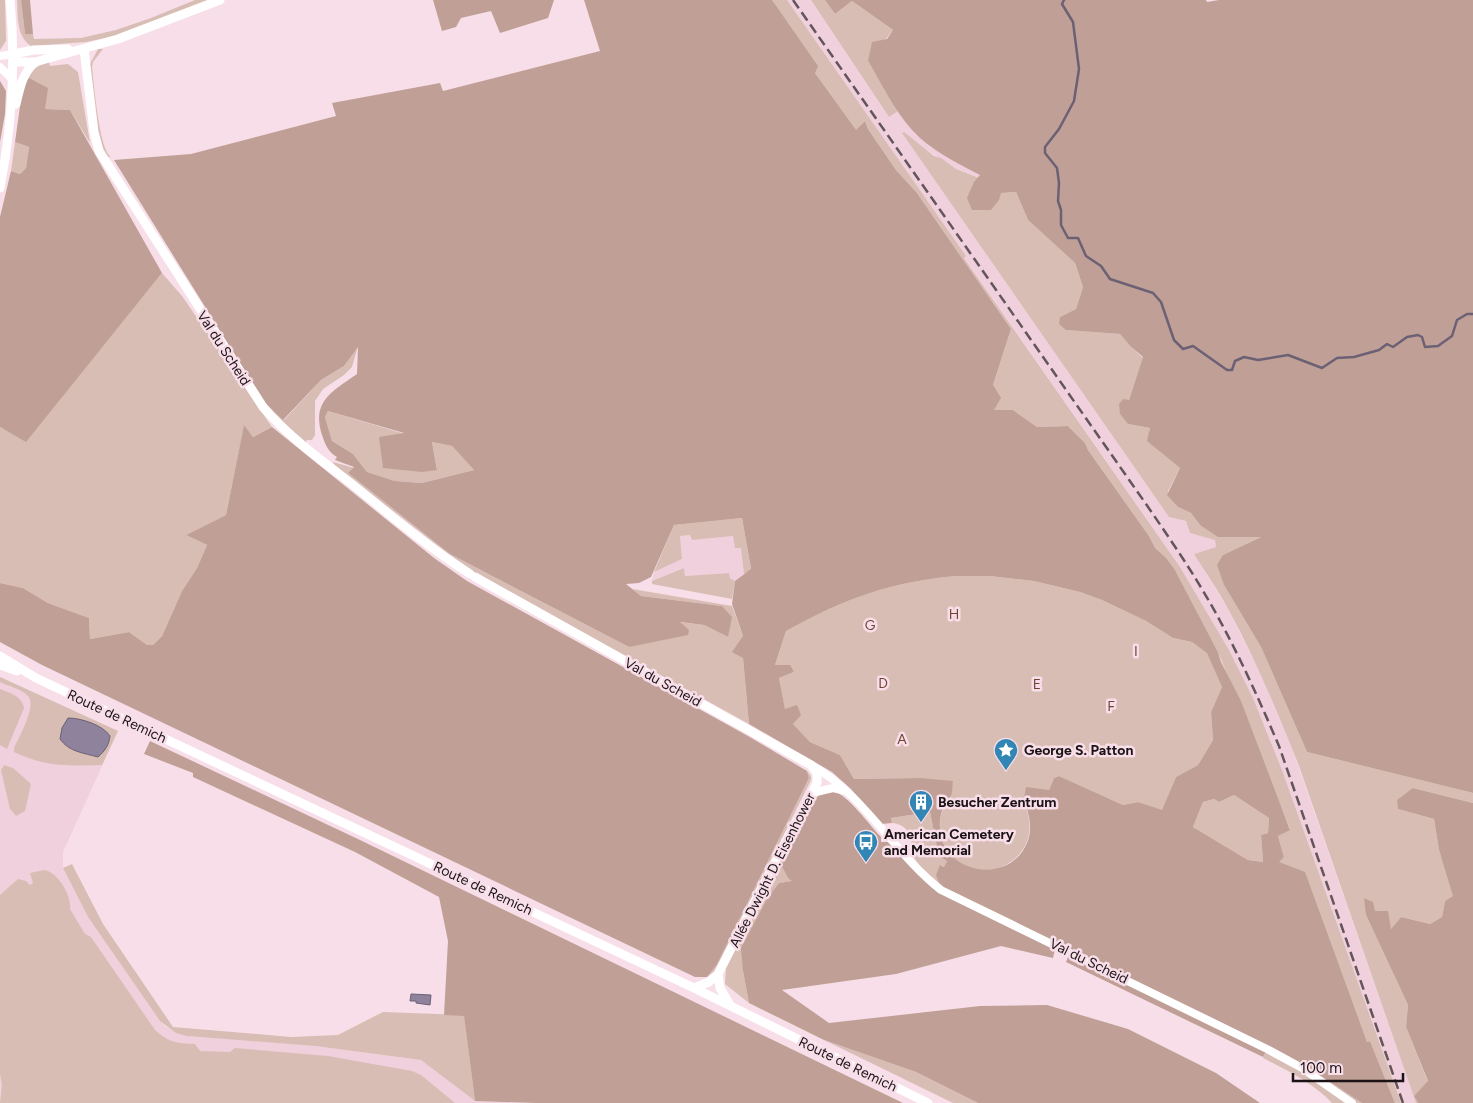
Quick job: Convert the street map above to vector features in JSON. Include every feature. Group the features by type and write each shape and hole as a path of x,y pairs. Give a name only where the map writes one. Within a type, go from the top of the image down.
{"main road":[{"path":"10,0 13,37 10,129"},
{"path":"13,58 35,62 84,49 118,39 220,0"},
{"path":"13,37 26,48 34,50 84,49"},
{"name":"Val du Scheid","path":"84,49 94,132 99,151 263,407 278,424 438,554 472,576 811,765"},
{"path":"13,58 34,50"},
{"path":"0,188 10,129 22,78 35,62"},
{"name":"Route de Remich","path":"0,656 36,678"},
{"name":"Route de Remich","path":"0,665 36,678 694,988 928,1103"},
{"name":"Allée Dwight D. Eisenhower","path":"718,974 817,783 817,773 811,765"},
{"path":"694,988 709,982 718,974"},
{"path":"718,974 720,988 730,1005"}],"street":[{"path":"0,56 13,58"},
{"path":"13,58 0,65 13,80"},
{"name":"Val du Scheid","path":"811,765 830,776 848,792 923,876 941,890 1267,1049 1302,1068 1352,1103"},
{"path":"812,793 834,788 848,792"}],"shaded area":[{"path":"21,0 30,0 33,34 25,34"},
{"path":"433,0 554,0 548,18 500,33 491,11 461,18 456,27 442,31"},
{"path":"584,0 772,0 818,66 815,73 856,130 865,121 868,129 896,170 917,193 1011,329 993,385 1001,398 994,410 1013,410 1037,427 1068,426 1085,443 1149,536 1155,548 1175,570 1218,652 1221,662 1241,701 1290,830 1278,836 1284,857 1279,862 1305,872 1367,1042 1370,1041 1395,1103 1362,1103 1304,1065 1267,1050 1263,1057 1066,962 1070,952 1056,945 1053,958 1001,946 896,974 782,990 829,1023 980,1006 1047,1005 1128,1029 1216,1073 1260,1103 978,1103 916,1072 824,1040 749,1003 741,948 768,897 779,883 792,881 788,878 779,861 815,799 821,794 832,791 844,797 881,837 881,842 892,842 941,888 936,875 940,865 944,867 947,861 934,853 937,847 930,812 891,818 892,823 881,824 851,789 832,772 749,724 743,658 732,652 743,636 732,604 735,581 751,569 742,518 674,525 651,577 639,583 626,584 641,596 722,606 732,617 728,637 704,625 680,622 689,630 688,635 629,647 450,554 348,473 354,467 335,460 337,457 331,453 326,445 319,423 319,414 326,398 357,374 358,347 344,366 321,380 283,420 264,402 114,160 191,154 336,116 332,103 440,83 443,91 600,51","holes":["328,411 404,433 379,437 383,468 422,472 437,470 432,442 452,446 474,470 422,483 395,481 367,472 353,454 332,441 325,417","990,576 1034,581 1080,592 1102,600 1146,621 1173,638 1192,642 1207,653 1222,687 1211,712 1213,740 1198,765 1176,777 1162,810 1138,802 1123,805 1059,776 1054,778 1049,790 1026,787 1024,802 1028,811 1030,832 1027,843 1018,857 1006,865 992,869 978,869 964,864 952,856 944,844 940,828 940,818 946,802 952,794 953,781 920,778 854,779 840,755 810,742 793,724 801,715 797,705 785,709 779,678 794,672 790,665 775,665 786,631 828,610 869,593 934,578","1234,795 1269,818 1268,833 1261,835 1263,862 1248,860 1193,827 1203,802 1214,799 1219,802"]},
{"path":"787,0 811,0 889,117 898,111 915,134 939,151 981,175 979,178 956,169 916,143 904,132 902,133 1169,517 1186,521 1190,533 1215,539 1216,547 1194,554 1227,608 1262,676 1287,734 1416,1103 1401,1103 1282,770 1253,698 1229,650 1180,567"},
{"path":"825,0 1206,0 1207,2 1219,0 1473,0 1473,793 1307,752 1261,647 1224,585 1217,565 1223,555 1261,537 1218,537 1200,525 1191,513 1178,507 1167,495 1180,468 1147,441 1150,428 1128,424 1120,414 1119,404 1123,399 1129,400 1143,357 1120,334 1066,330 1059,324 1060,317 1076,309 1083,287 1075,263 1028,220 1016,192 1001,193 999,200 991,210 972,210 967,198 974,182 980,175 935,150 912,130 894,105 868,61 872,42 887,39 893,30 852,1 835,14"},
{"path":"29,78 48,88 45,109 70,110 162,273 26,442 0,427 0,217 11,171 20,174 26,168 29,147 15,142 23,85"},
{"path":"0,81 6,91 5,114 0,142"},
{"path":"244,425 253,437 272,427 434,558 467,581 748,736 807,771 809,778 717,964 707,977 695,977 42,665 0,642 0,583 23,588 48,603 89,618 90,639 129,632 147,645 153,645 162,636 182,591 197,568 207,545 186,535 226,515"},
{"path":"691,535 692,540 733,536 741,547 744,574 735,581 730,578 728,573 685,576 684,568 652,581 654,572 682,559 680,536"},
{"path":"0,677 118,731 63,852 63,868 88,917 166,1027 187,1036 315,1046 421,1060 475,1101 535,1103 0,1103"},
{"path":"68,718 91,723 107,732 110,736 109,742 98,757 72,749 60,739 62,728"},
{"path":"150,741 360,840 903,1103 536,1103 475,1101 464,1016 444,1015 448,941 439,897 355,852 193,777 193,773 144,754"},
{"path":"1413,788 1473,803 1473,1103 1418,1103 1414,1096 1428,1081 1406,1027 1408,1005 1366,915 1364,898 1373,902 1375,911 1388,911 1391,929 1401,917 1430,924 1442,917 1445,901 1453,896 1439,850 1434,819 1398,809 1397,800"},
{"path":"411,994 431,995 430,1005 410,1001"}],"green space":[{"path":"0,0 5,0 6,41 0,50"},
{"path":"17,0 21,0 25,34 33,34 34,39 81,38 116,30 195,0 209,0 120,35 86,42 31,46 26,42 20,31"},
{"path":"772,0 787,0 966,256 964,258 1180,567 1229,650 1253,698 1282,770 1401,1103 1395,1103 1370,1041 1367,1042 1345,985 1278,862 1284,857 1278,836 1290,829 1218,652 1175,570 1155,549 1149,536 1085,443 1068,426 1037,427 1013,410 993,410 993,385 1011,329 917,193 896,170 868,129 865,121 856,131 815,73"},
{"path":"811,0 825,0 835,14 852,1 893,30 868,61 898,111 889,117"},
{"path":"98,49 103,49 93,62 92,67 100,129 103,142 111,157 106,157 97,130 89,66"},
{"path":"49,62 50,66 68,64 78,72 90,143 70,110 45,109 23,85 33,70"},
{"path":"904,132 934,156 941,158 956,169 979,178 1001,193 1016,192 1028,220 1075,263 1083,287 1076,309 1060,317 1067,330 1120,334 1143,358 1129,400 1128,424 1150,428 1148,441 1180,468 1168,491 1178,507 1191,513 1200,525 1263,536 1223,555 1224,585 1261,647 1307,752 1473,793 1473,803 1413,788 1398,809 1434,819 1439,850 1454,896 1445,901 1442,917 1430,924 1401,917 1391,929 1366,915 1408,1005 1406,1027 1428,1082 1414,1096 1418,1103 1416,1103 1299,766 1283,726 1238,628 1194,554 1216,547 1215,540 1190,533 1186,521 1169,517 902,133"},
{"path":"15,142 29,147 26,168 20,174 11,171"},
{"path":"162,273 182,296 272,427 253,437 244,426 226,515 186,535 207,545 197,568 182,591 162,636 153,645 147,645 129,632 90,639 89,618 48,603 23,588 0,583 0,427 26,441"},
{"path":"358,346 352,367 344,375 323,389 315,401 315,435 312,440 307,440 305,443 279,421 264,402 284,420 321,380 344,366"},
{"path":"328,411 405,434 437,469 432,442 452,446 474,470 422,483 395,481 367,472 353,454 332,441 325,417"},
{"path":"333,462 354,468 348,473 450,554 629,647 678,622 704,625 728,637 722,606 641,596 632,589 732,606 743,636 749,724 465,567 334,465"},
{"path":"742,518 751,570 744,574 741,548 735,548 733,536 692,540 690,535 680,536 682,559 654,572 674,525"},
{"path":"684,568 685,576 729,573 730,578 735,581 732,599 652,584 652,581"},
{"path":"958,576 990,576 1034,581 1080,592 1102,600 1146,621 1173,638 1192,642 1208,653 1222,687 1211,712 1213,740 1198,765 1176,777 1162,811 1138,802 1123,805 1059,776 1054,778 1049,790 1024,803 1030,825 1026,844 1016,858 1001,867 984,871 967,868 952,857 942,839 941,816 951,796 920,778 854,779 840,755 810,742 793,724 785,710 779,678 794,672 775,665 786,631 828,610 869,593 911,582"},
{"path":"0,677 118,731 102,765 78,766 47,763 36,761 14,752 29,714 30,701 28,696 22,691 0,682"},
{"path":"0,689 18,698 24,708 7,749 0,745"},
{"path":"4,765 13,768 31,784 25,811 16,816 10,809 1,770"},
{"path":"807,771 811,776 811,780 716,970 707,977 717,963 809,778"},
{"path":"1234,795 1269,818 1268,833 1261,835 1263,862 1248,860 1193,827 1203,802 1214,799 1219,802"},
{"path":"930,812 937,847 947,861 944,867 941,865 939,883 921,868 909,850 911,840 908,832 905,828 892,823 891,818"},
{"path":"779,861 788,878 793,881 779,883 768,897 743,971 749,1003 725,984 726,968 769,885"},
{"path":"72,864 103,924 173,1027 291,1037 338,1035 383,1012 464,1015 475,1101 421,1060 315,1046 187,1036 176,1033 160,1021 88,917 63,868"},
{"path":"44,870 54,875 63,885 69,898 70,909 85,934 91,937 155,1030 165,1038 178,1043 195,1044 200,1051 230,1052 235,1048 328,1056 412,1071 421,1075 455,1103 0,1103 2,1085 0,1074 0,895 18,879 26,881 30,885 33,883 30,873"},
{"path":"824,1040 916,1072 978,1103 953,1103"},
{"path":"1267,1049 1304,1065 1362,1103 1332,1103 1308,1083 1263,1058"}],"waterway":[{"path":"1064,0 1062,4 1073,22 1079,69 1074,101 1059,129 1045,147 1045,153 1057,168 1061,225 1068,238 1078,238 1086,256 1101,266 1110,279 1153,293 1161,302 1174,340 1183,349 1193,346 1227,370 1232,370 1235,361 1244,357 1258,360 1288,355 1322,368 1337,358 1354,357 1379,350 1387,344 1393,347 1407,337 1418,335 1422,337 1425,347 1438,346 1452,336 1457,320 1467,314 1473,314"}],"railway":[{"path":"793,0 1146,504 1187,564 1219,619 1279,746 1403,1103"}],"place":[{"name":"George S. Patton","path":"1006,771"},
{"name":"Besucher Zentrum","path":"921,823"},
{"name":"American Cemetery and Memorial","path":"866,863"}],"park label":[{"name":"H","path":"954,614"},
{"name":"G","path":"870,625"},
{"name":"I","path":"1136,651"},
{"name":"D","path":"883,683"},
{"name":"E","path":"1037,684"},
{"name":"F","path":"1111,706"},
{"name":"A","path":"902,739"}]}
